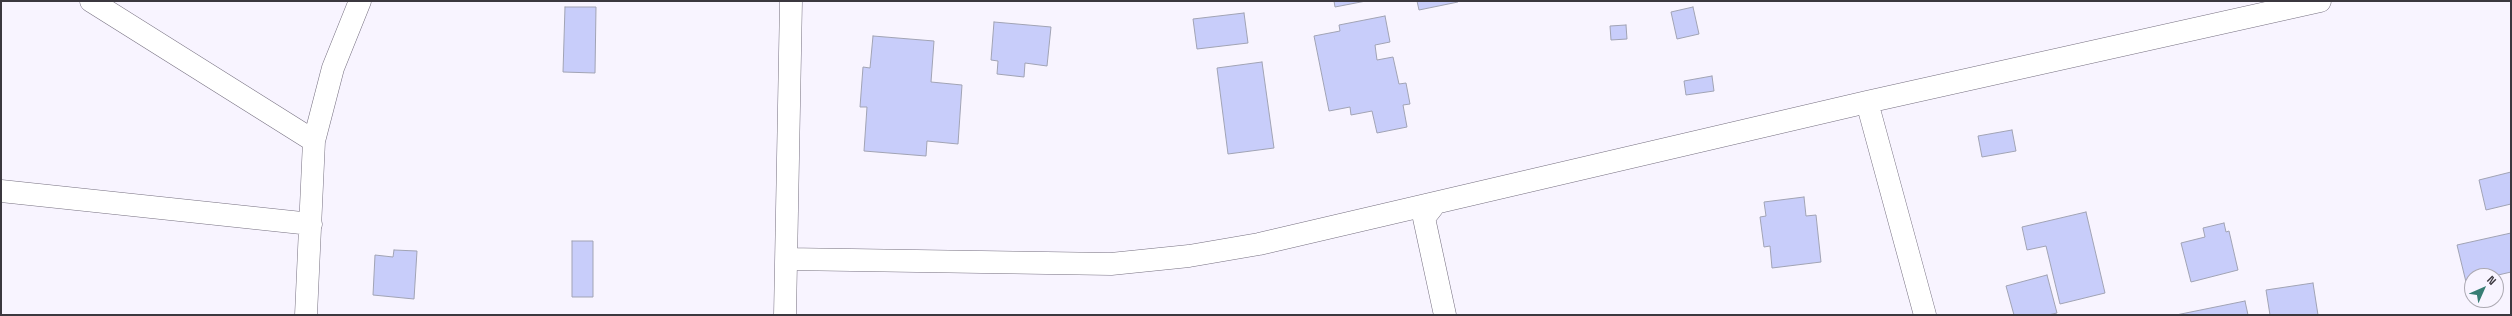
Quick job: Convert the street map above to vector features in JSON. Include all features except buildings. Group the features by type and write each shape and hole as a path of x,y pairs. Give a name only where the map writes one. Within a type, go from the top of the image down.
{"street":[{"path":"91,1 314,141"},
{"path":"306,315 314,141 333,68 360,1"},
{"path":"785,315 791,1"},
{"path":"787,259 1111,264 1189,256 1259,244 1867,102 2320,1"},
{"path":"1867,102 1925,315"},
{"path":"1,191 311,224"},
{"path":"1435,204 1424,218 1445,315"}]}
